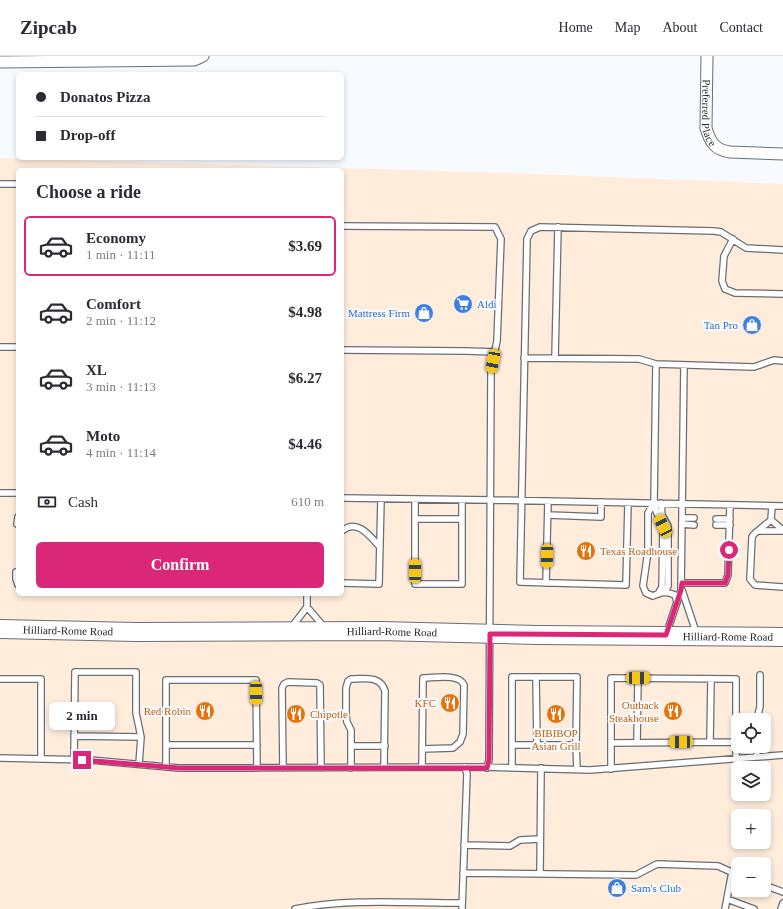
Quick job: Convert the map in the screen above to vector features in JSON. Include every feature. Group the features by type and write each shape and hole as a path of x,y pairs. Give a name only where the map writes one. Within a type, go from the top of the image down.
{"main road":[{"name":"Hilliard-Rome Road","path":"0,629 136,632 328,631 783,637"}],"street":[{"path":"0,62 194,60 203,56"},
{"name":"Preferred Place","path":"706,56 706,128 714,146 722,151 730,152 783,154"}],"lane":[{"path":"0,184 16,184"},
{"path":"344,226 494,227 501,239 497,342 491,369 492,500 489,760 487,768"},
{"path":"628,502 626,585 520,582 527,239 531,231 540,227 714,231 722,232 746,248 783,250"},
{"path":"555,358 558,228"},
{"path":"733,240 724,256 722,282 725,289 735,293 783,294"},
{"path":"0,347 16,346"},
{"path":"344,350 494,352"},
{"path":"524,358 640,359 656,364 754,367 774,360 783,361"},
{"path":"656,364 654,503 663,526 662,587 658,594"},
{"path":"666,635 681,586 684,365"},
{"path":"0,493 16,493"},
{"path":"344,498 522,500 783,506"},
{"path":"344,583 379,584 381,499"},
{"path":"415,499 415,584 462,584 462,500"},
{"path":"546,583 548,501"},
{"path":"548,515 601,517 601,502"},
{"path":"654,503 648,513 648,551 643,586 646,593 653,596 665,592 675,595 677,603"},
{"path":"661,503 662,515 668,526 668,586 665,592"},
{"path":"681,586 725,583 728,575 730,505"},
{"path":"772,506 771,520 754,534 751,543 750,579 755,585 783,587"},
{"path":"682,518 694,521 682,524"},
{"path":"415,519 462,519"},
{"path":"771,520 783,531"},
{"path":"716,522 730,522"},
{"path":"344,530 352,526 362,529 380,547"},
{"path":"759,531 783,531"},
{"path":"16,572 16,580"},
{"path":"681,586 698,636"},
{"path":"288,631 307,607 307,596"},
{"path":"307,607 328,631"},
{"path":"74,760 75,672 136,672 136,713 141,737 140,764"},
{"path":"758,713 760,706 760,675"},
{"path":"422,749 453,748 460,742 463,734 464,685 462,681 456,677 423,678 422,749 422,768"},
{"path":"512,768 512,677 577,677 577,769"},
{"path":"536,677 536,745"},
{"path":"611,769 611,678 736,679 736,713"},
{"path":"637,743 638,678"},
{"path":"710,742 711,678"},
{"path":"0,679 41,679 41,759"},
{"path":"351,768 351,730 347,722 346,714 346,688 348,681 351,679 374,679 380,681 384,685 384,768"},
{"path":"166,767 166,680 256,680 257,768"},
{"path":"283,768 282,688 284,684 288,682 310,682 320,685 321,768"},
{"path":"74,736 141,737"},
{"path":"611,743 731,742"},
{"path":"166,745 257,745"},
{"path":"512,745 576,745"},
{"path":"351,746 385,746"},
{"path":"736,753 736,758"},
{"path":"0,758 74,760 179,768 465,767 611,769 783,755"},
{"path":"295,909 310,906 363,902 462,906 467,774 465,767"},
{"path":"540,874 541,768"},
{"path":"464,845 510,846 520,840 540,839"},
{"path":"463,873 636,875 657,864 718,866 731,872"},
{"path":"725,909 731,876"},
{"path":"771,888 783,892"},
{"path":"726,899 754,909"},
{"path":"781,909 783,903"}],"shaded area":[{"path":"0,158 16,158 16,160 68,160 340,168 16,168 16,596 344,596 344,168 783,184 783,909 0,909"}],"place":[{"name":"Aldi","path":"463,304"},
{"name":"Mattress Firm","path":"424,313"},
{"name":"Tan Pro","path":"752,325"},
{"name":"Texas Roadhouse","path":"586,551"},
{"name":"KFC","path":"450,703"},
{"name":"Red Robin","path":"205,711"},
{"name":"Outback Steakhouse","path":"673,711"},
{"name":"Chipotle","path":"296,714"},
{"name":"BIBIBOP Asian Grill","path":"556,714"},
{"name":"Sam's Club","path":"617,888"}],"route":[{"path":"82,760 179,768 487,768 489,760 490,634 666,635 674,614 682,583 725,583 728,575 729,550"}]}
